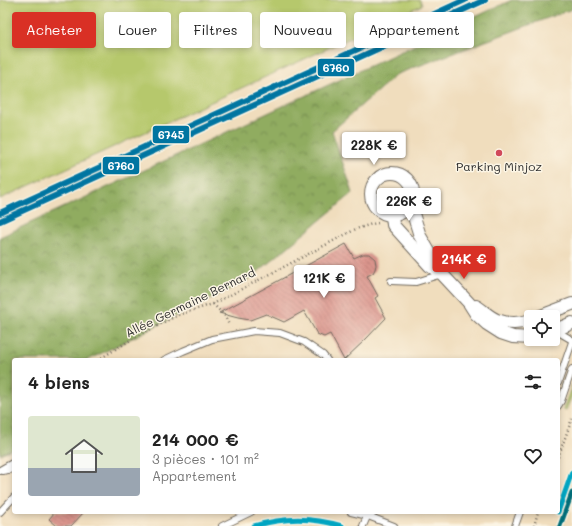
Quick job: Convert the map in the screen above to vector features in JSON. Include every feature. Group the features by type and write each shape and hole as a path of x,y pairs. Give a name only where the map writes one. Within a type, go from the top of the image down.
{"street":[{"path":"394,173 401,176 407,180 411,186 412,198 410,204 405,210 392,215 380,211 375,206 371,194 375,181 381,176 387,174 394,173"},
{"path":"410,204 420,236 442,274 469,303 476,314 487,324 502,333 513,337 524,338"},
{"path":"392,215 393,225 430,266 442,274"},
{"path":"469,303 496,320 511,323 524,322"},
{"path":"556,310 572,304"},
{"path":"560,328 572,323"}],"lane":[{"path":"391,281 416,282 442,274"},
{"path":"168,358 212,339 254,332 280,333 304,342 325,358"},
{"path":"560,334 572,341 560,377"},
{"path":"560,403 572,369"},
{"path":"0,471 12,463"},
{"path":"0,471 12,469"},
{"path":"0,512 12,499"},
{"path":"222,526 248,514"},
{"path":"363,526 368,514 394,526"},
{"path":"516,526 519,514"}],"path":[{"name":"Allée Germaine Bernard","path":"101,358 138,336 178,315 213,304 356,229 378,223"},
{"path":"213,304 225,316 234,335"},
{"path":"560,451 572,419"},
{"path":"534,526 537,514"}],"green space":[{"path":"0,0 420,0 422,5 407,12 354,12 354,36 346,40 346,12 260,12 260,48 328,48 0,199"},
{"path":"512,0 572,0 572,9 474,45 474,18"},
{"path":"408,48 467,48 397,74 332,131 353,193 248,280 92,358 12,358 12,449 0,454 0,237"},
{"path":"572,385 572,395 566,410 563,409"}],"building":[{"path":"346,244 354,258 363,254 369,254 375,259 375,269 373,273 367,276 378,296 375,298 386,318 346,358 343,358 330,334 324,337 317,334 304,311 284,322 266,314 250,320 219,313"},
{"path":"53,514 82,514 71,526 57,526 49,519"}],"transit line":[{"name":"6745","path":"0,213 465,0"},
{"name":"6760","path":"0,221 485,0"},
{"path":"560,506 572,472"},
{"path":"560,526 572,493"},
{"path":"254,526 276,521 298,519 320,521 342,526"}],"place":[{"name":"Parking Minjoz","path":"499,153"}]}
